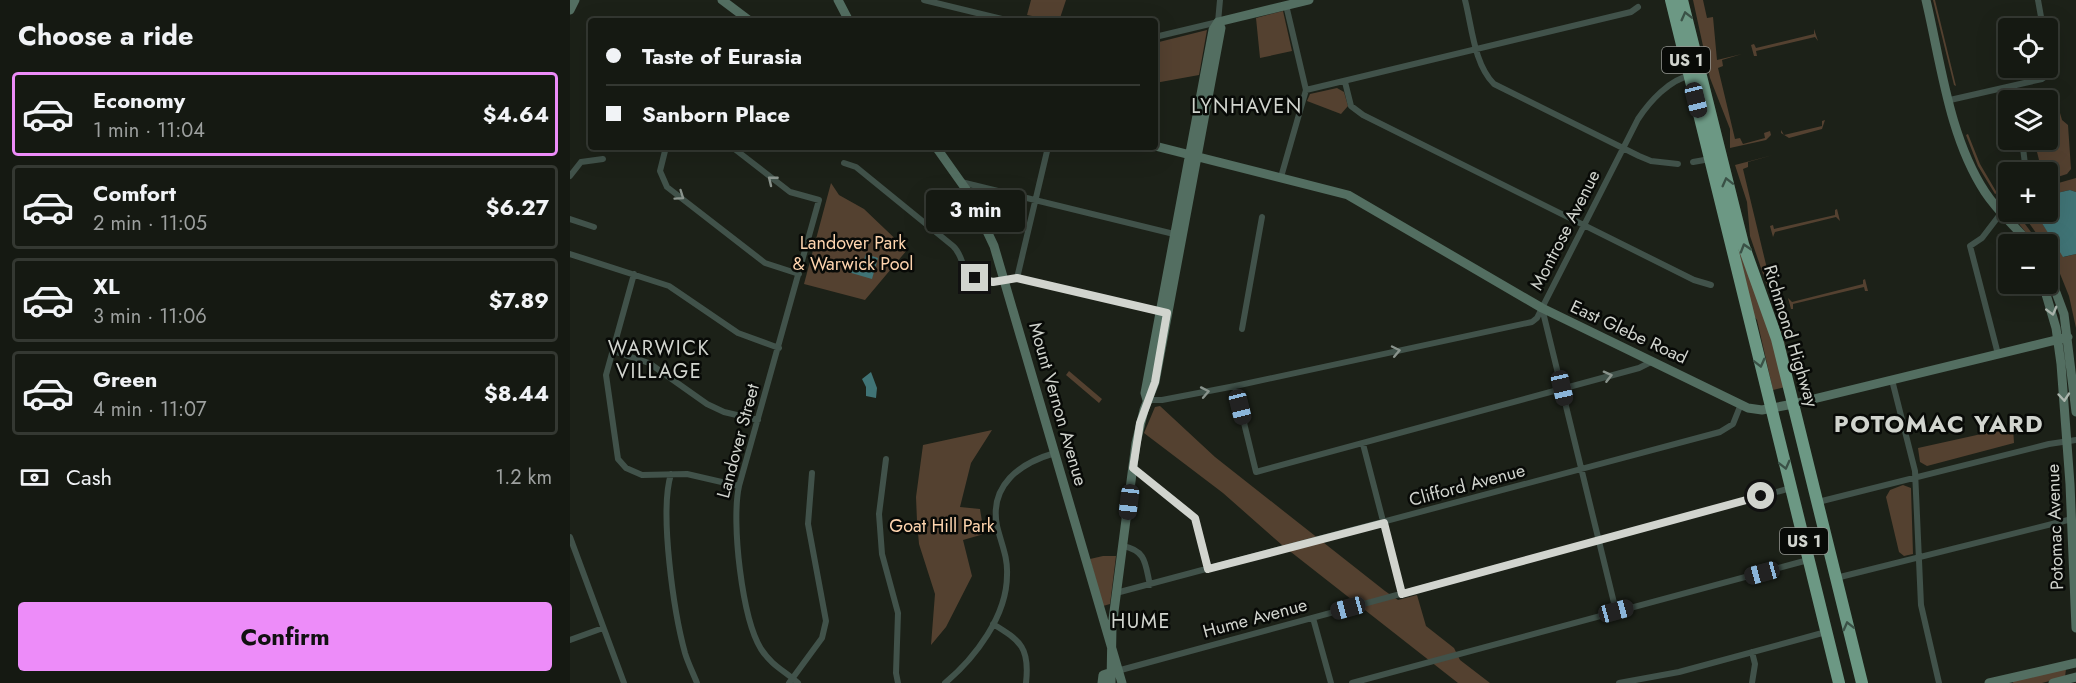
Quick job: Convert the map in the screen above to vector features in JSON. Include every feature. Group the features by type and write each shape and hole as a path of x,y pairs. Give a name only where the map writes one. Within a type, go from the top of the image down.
{"highway":[{"name":"Richmond Highway","path":"1671,0 1695,74 1716,158 1743,244 1777,339 1862,683"},
{"name":"Richmond Highway","path":"1682,0 1695,74"},
{"name":"Richmond Highway","path":"1716,158 1738,296 1772,409 1839,683"}],"street":[{"path":"570,10 575,0"},
{"path":"722,0 746,18"},
{"path":"838,0 847,18"},
{"path":"924,0 998,18"},
{"path":"1113,675 1111,643 1116,593 1140,423 1155,382 1164,312 1178,235 1221,28 1218,22 1220,0"},
{"path":"1158,36 1309,0"},
{"path":"1466,0 1484,72 1494,84 1651,161 1678,164"},
{"path":"1926,0 1950,100 1968,160 1984,191 1998,209"},
{"path":"2038,0 2041,18"},
{"path":"1281,177 1306,90 1286,5"},
{"path":"1306,90 1631,12 1638,7"},
{"name":"Montrose Avenue","path":"1616,611 1542,308 1638,119 1653,100 1671,84 1695,74"},
{"path":"1950,100 2043,78"},
{"path":"1345,82 1352,106 1362,116 1694,280 1711,285"},
{"name":"East Glebe Road","path":"1158,147 1281,177 1357,200 1542,308 1753,410 1772,409 2068,337"},
{"path":"665,150 660,171 667,187 765,263 799,274"},
{"name":"Landover Street","path":"736,150 790,192 819,200 739,486 736,523 752,630 761,649 777,670 793,681"},
{"name":"Mount Vernon Avenue","path":"938,150 962,182 985,223 1006,280 1111,643"},
{"path":"1017,278 1047,150"},
{"path":"1693,162 1716,158"},
{"path":"570,176 581,162 603,159"},
{"path":"844,163 856,167 953,246 970,276 984,281 1017,278 1164,312"},
{"path":"962,182 1178,235"},
{"path":"1242,329 1262,217"},
{"path":"570,219 594,227"},
{"path":"1998,354 1971,246 2000,222"},
{"path":"2009,222 2020,234"},
{"path":"570,254 669,286 738,333 779,348"},
{"path":"634,274 613,351 607,383 618,459 626,468 642,475 699,476 739,486"},
{"name":"Potomac Avenue","path":"2046,294 2058,339 2072,440 2076,628"},
{"path":"2057,294 2068,337 2076,412"},
{"path":"1147,400 1162,400 1235,386 1532,322 1538,318 1542,308"},
{"path":"613,351 649,363 707,404 724,412 758,420"},
{"path":"1235,386 1256,472 1639,368 1653,361"},
{"path":"1893,380 1916,477 1921,605 1939,683"},
{"name":"Clifford Avenue","path":"1116,593 1725,430 1733,424 1741,404"},
{"path":"1818,502 2072,440"},
{"path":"1363,444 1402,594"},
{"path":"945,683 970,658 993,624 1005,590 1006,553 996,517 1000,491 1008,478 1022,466 1055,453"},
{"path":"885,459 879,514 882,554 898,613 896,673 898,683"},
{"path":"1133,468 1195,518 1208,569"},
{"path":"793,681 822,638 826,621 808,524 812,473"},
{"path":"671,474 665,514 671,567 684,650 697,683"},
{"name":"Hume Avenue","path":"1113,675 1791,488"},
{"path":"1836,578 2072,519"},
{"path":"570,537 572,552 624,683"},
{"path":"1123,546 1136,549 1142,555 1150,585"},
{"path":"1352,683 1809,560"},
{"path":"1313,618 1331,683"},
{"path":"993,624 1015,638 1023,647 1027,662 1026,683"},
{"path":"570,639 603,628"},
{"path":"1619,683 1679,672 1826,632"},
{"path":"1752,652 1755,664 1752,683"},
{"path":"1989,683 2076,663"},
{"path":"1102,683 1103,675 1113,675 1122,683"},
{"path":"2053,683 2076,677"}],"green space":[{"path":"1031,0 1066,0 1060,18 1027,15"},
{"path":"1693,0 1703,0 1707,18 1713,17 1717,60 1742,54 1722,60 1723,66 1718,68 1735,139 1740,138 1743,144 1765,138 1764,133 1770,131 1771,135 1766,140 1730,148 1730,129 1710,78"},
{"path":"1933,0 1935,0 1956,86 1954,85"},
{"path":"1283,11 1292,51 1260,58 1256,18"},
{"path":"1814,29 1818,41 1815,37 1756,51 1757,56 1754,56 1751,45 1754,44 1756,48 1814,34"},
{"path":"1207,30 1199,75 1158,82 1158,42"},
{"path":"1337,88 1344,92 1348,106 1341,114 1307,101 1310,94"},
{"path":"2058,113 2060,113 2062,120 2068,125 2071,169 2067,174 2058,177 2058,162 2040,162 2036,150 2058,150"},
{"path":"1825,120 1822,129 1789,138 1784,135 1822,126 1822,121"},
{"path":"1968,134 1980,164 1997,193 1995,194 1978,166 1966,135"},
{"path":"1773,155 1748,162 1748,167 1743,169 1788,356 1776,312 1750,236 1747,202 1735,165"},
{"path":"2076,178 2076,192 2070,190 2058,193 2058,183"},
{"name":"Landover Park & Warwick Pool","path":"831,183 839,195 864,209 907,250 865,300 804,284"},
{"path":"1721,185 1765,316 1785,387 1773,390 1757,320 1751,312"},
{"path":"1837,209 1840,221 1836,217 1775,232 1773,237 1770,226 1773,225 1774,229 1835,215"},
{"path":"2018,222 2024,222 2032,234 2027,234"},
{"path":"2028,222 2041,222 2049,234 2037,234"},
{"path":"2058,248 2064,257 2076,254 2076,328 2069,296 2058,269"},
{"path":"1865,279 1868,291 1865,291 1864,287 1793,304 1793,309 1791,309 1788,298 1792,302 1863,284"},
{"path":"1069,371 1102,399 1099,403 1066,375"},
{"path":"1160,406 1215,457 1385,591 1398,600 1417,595 1426,626 1454,648 1460,660 1490,683 1458,683 1282,545 1223,493 1144,433 1155,407"},
{"path":"2013,427 2014,443 1927,466 1920,462 1918,448"},
{"name":"Goat Hill Park","path":"992,430 971,463 960,507 980,509 984,534 963,540 972,576 946,627 931,645 935,594 919,544 916,497 923,445"},
{"path":"1903,485 1911,488 1913,554 1904,556 1899,552 1886,497 1890,490"},
{"path":"1116,556 1110,604 1103,606 1090,559"},
{"path":"2066,669 2065,677 2042,683 2013,683 2014,678"}],"water":[{"path":"2070,190 2076,192 2076,254 2063,257 2058,249 2058,234 2049,234 2041,222 2058,222 2058,193"},
{"path":"866,254 878,258 872,279 848,272 850,266 861,269"},
{"path":"871,372 877,388 876,398 866,396 866,387 862,379"}],"district":[{"name":"LYNHAVEN","path":"1247,106"},
{"name":"WARWICK VILLAGE","path":"659,360"},
{"name":"POTOMAC YARD","path":"1939,423"},
{"name":"HUME","path":"1141,621"}],"route":[{"path":"975,278 993,282 1017,278 1167,313 1155,382 1140,423 1133,468 1195,518 1208,569 1384,523 1402,594 1761,496"}]}
